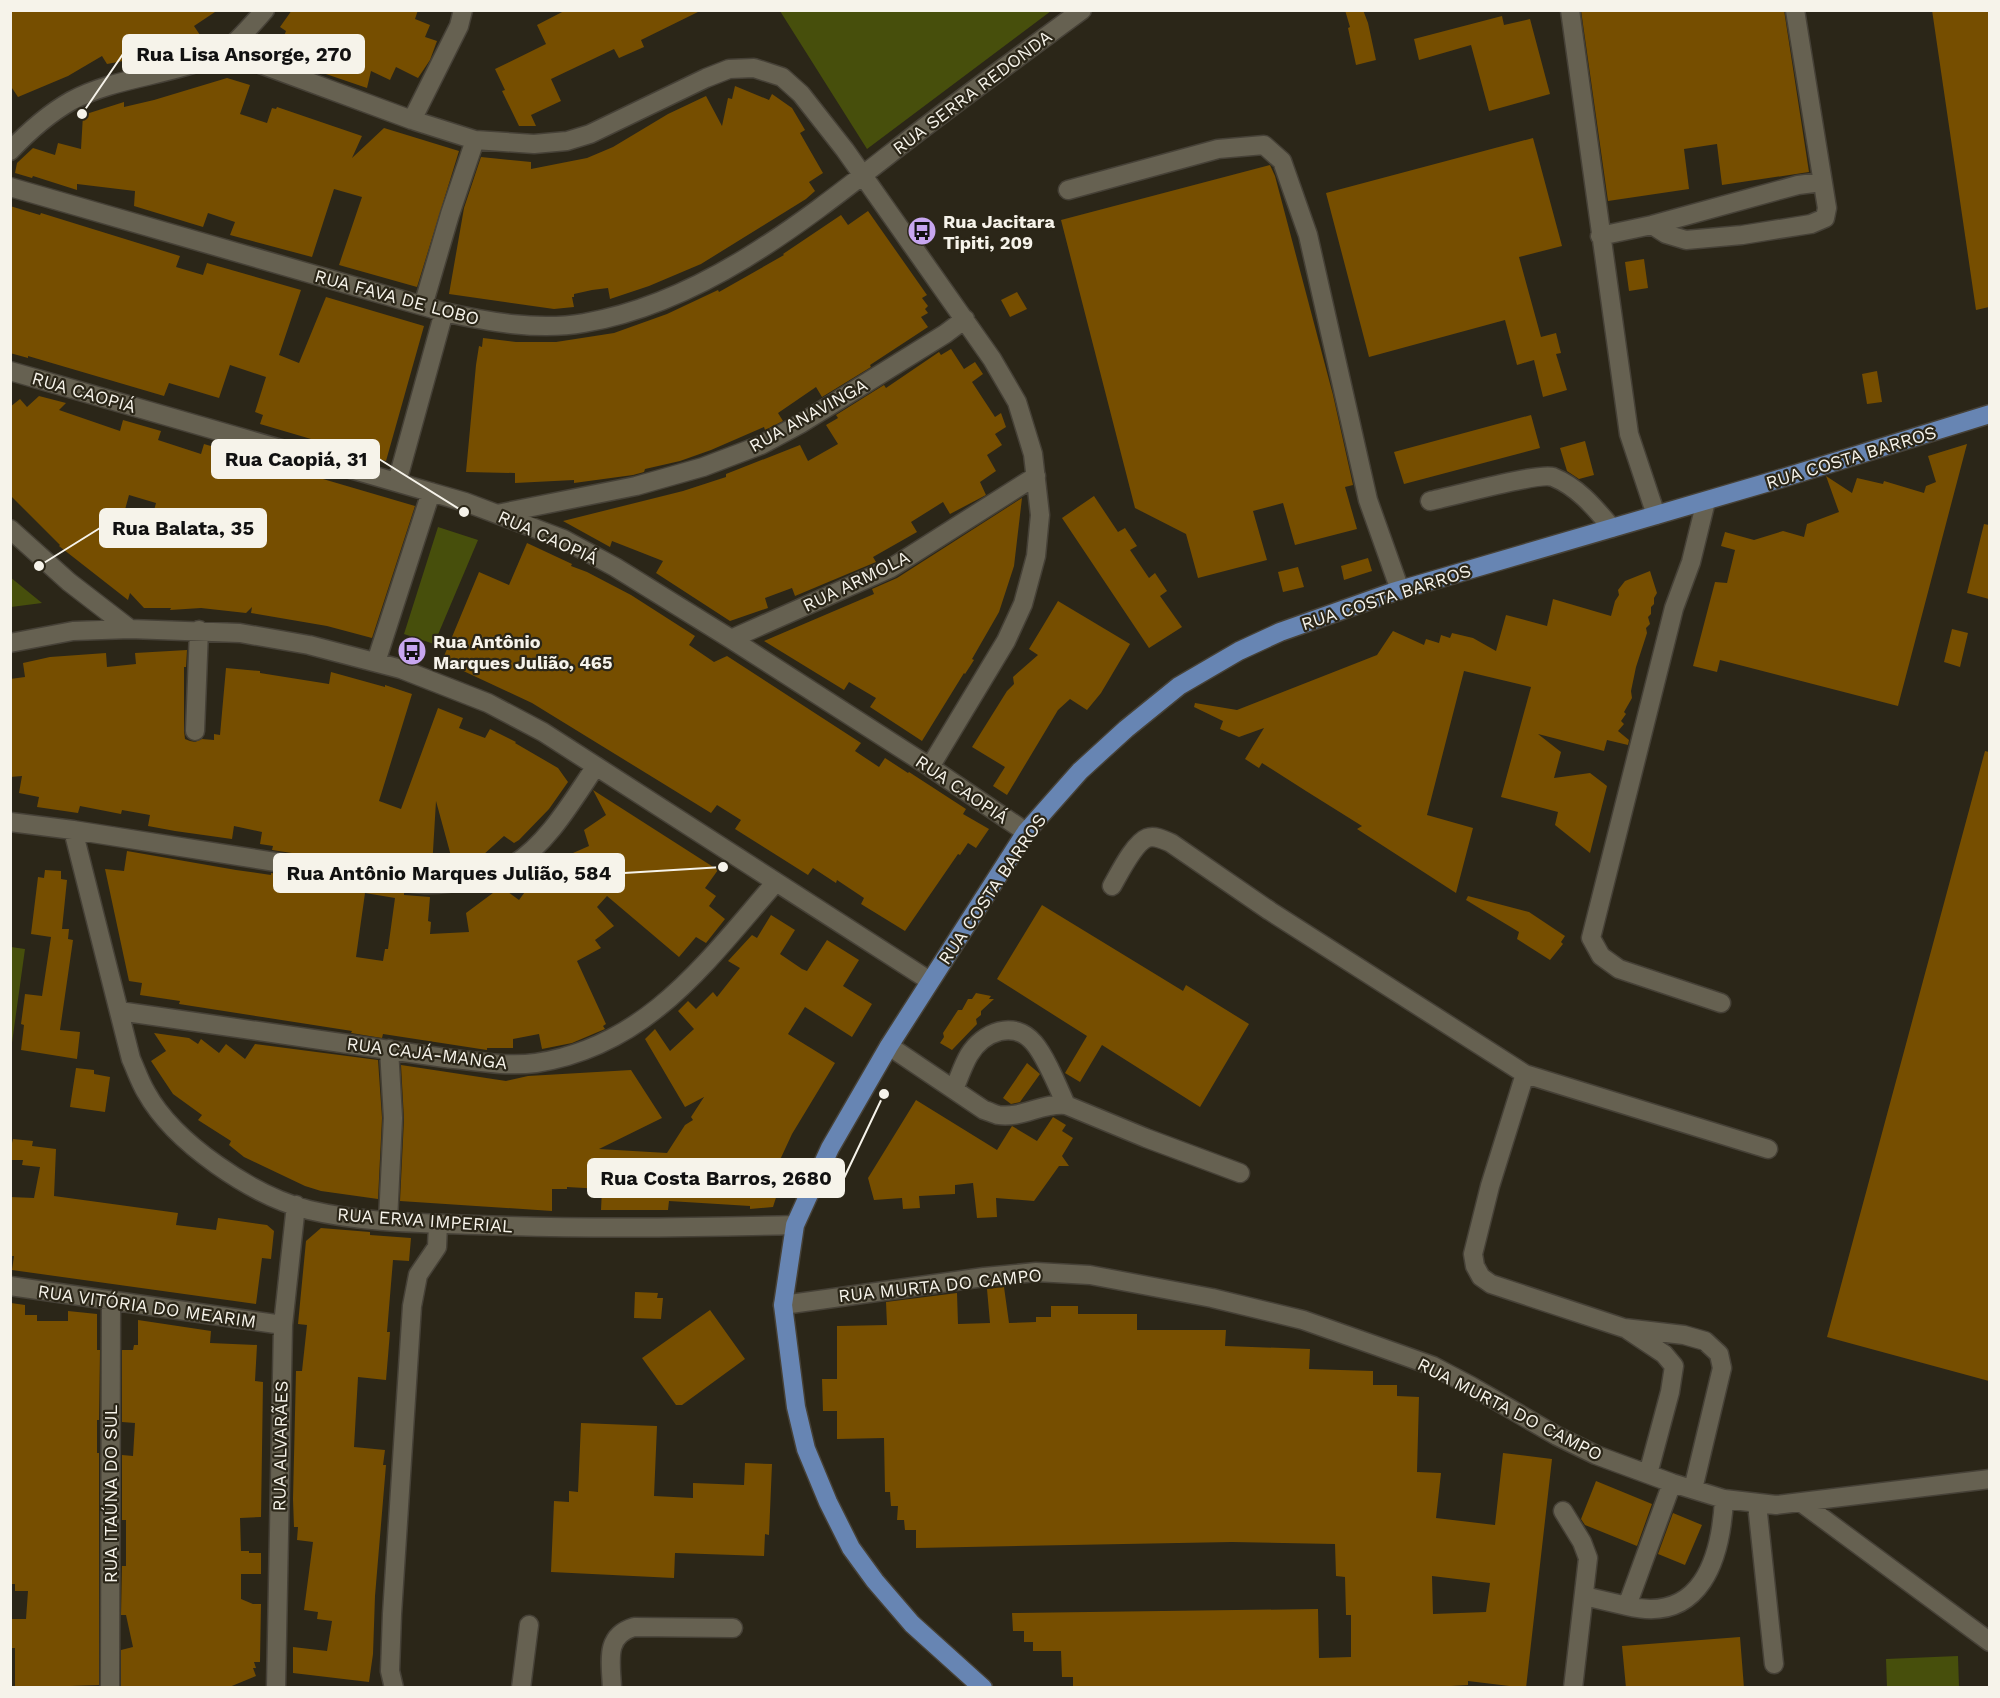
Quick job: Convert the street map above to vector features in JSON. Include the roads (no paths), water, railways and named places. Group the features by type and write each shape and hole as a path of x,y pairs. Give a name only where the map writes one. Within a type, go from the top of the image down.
{"main road":[{"name":"RUA COSTA BARROS","path":"983,1688 912,1624 875,1581 851,1548 828,1502 806,1449 796,1407 783,1305 795,1225 830,1148 889,1046 1026,832 1080,771 1126,729 1179,687 1239,651 1280,632 1400,590 1706,501 1989,414"}],"street":[{"path":"10,150 25,134 71,101 102,89 185,66 225,51 265,10"},
{"path":"412,120 459,26 463,10"},
{"name":"RUA SERRA REDONDA","path":"864,175 945,111 1082,10"},
{"path":"1570,10 1629,434 1656,515"},
{"path":"1652,225 1665,234 1686,240 1742,235 1811,224 1825,218 1827,208 1795,10"},
{"path":"225,51 412,120 475,140 534,144 574,139 612,126 706,78 729,69 754,68 782,77 801,94 864,175 992,359 1017,402 1034,454 1040,515 1036,556 1023,604 1006,641 930,767"},
{"path":"423,306 475,140"},
{"path":"1068,190 1218,149 1264,145 1282,161 1308,235 1368,500 1400,590"},
{"name":"RUA FAVA DE LOBO","path":"10,187 444,312 492,322 535,325 582,323 632,312 685,290 737,264 864,175"},
{"path":"1600,236 1652,225 1798,185 1822,182"},
{"path":"397,482 444,312"},
{"name":"RUA ANAVINGA","path":"496,514 636,486 703,467 761,445 809,418 965,319"},
{"name":"RUA CAOPIÁ","path":"10,371 431,492 562,539 615,567 731,639 930,767 1026,832"},
{"name":"RUA ARMOLA","path":"731,639 891,568 1036,476"},
{"path":"1430,501 1496,485 1550,476 1573,488 1612,528"},
{"path":"376,662 431,492"},
{"path":"1706,501 1691,562 1674,608 1591,938 1601,956 1619,969 1720,1003"},
{"path":"10,529 69,582 130,629"},
{"path":"195,731 199,630"},
{"path":"10,643 73,631 199,630 240,633 309,645 401,669 488,703 543,732 930,981"},
{"path":"10,822 194,843 428,884 472,879 512,866 534,848 559,820 596,766"},
{"name":"RUA ERVA IMPERIAL","path":"74,830 131,1059 146,1093 169,1124 208,1159 270,1195 308,1209 336,1215 438,1224 625,1228 795,1225"},
{"path":"1112,886 1136,846 1147,838 1159,838 1171,843 1270,911 1525,1074 1768,1149"},
{"name":"RUA CAJÁ-MANGA","path":"119,1011 497,1064 536,1063 582,1052 629,1030 672,998 776,882"},
{"path":"954,1089 969,1054 985,1037 1004,1029 1019,1031 1034,1042 1066,1105"},
{"path":"889,1046 984,1110 999,1115 1055,1103 1066,1105 1240,1173"},
{"path":"388,1220 393,1118 389,1049"},
{"path":"1525,1074 1490,1186 1473,1254 1475,1266 1482,1277 1491,1284 1624,1328 1684,1335 1705,1341 1719,1354 1722,1368 1693,1489"},
{"name":"RUA ALVARÃES","path":"276,1688 283,1325 296,1205"},
{"path":"394,1688 390,1671 392,1614 412,1306 418,1275 437,1247 438,1224"},
{"name":"RUA MURTA DO CAMPO","path":"783,1305 984,1277 1036,1272 1090,1275 1212,1298 1303,1320 1433,1366 1557,1436 1596,1455 1724,1499 1776,1506 1989,1479"},
{"name":"RUA VITÓRIA DO MEARIM","path":"10,1287 283,1325"},
{"name":"RUA ITAÚNA DO SUL","path":"110,1688 111,1300"},
{"path":"1624,1328 1664,1354 1674,1366 1670,1392 1648,1474"},
{"path":"1627,1606 1672,1483"},
{"path":"1584,1596 1641,1609 1657,1610 1675,1606 1690,1596 1713,1562 1723,1521 1724,1499"},
{"path":"1802,1503 1989,1642"},
{"path":"1757,1504 1774,1664"},
{"path":"1563,1511 1582,1542 1588,1558 1573,1688"},
{"path":"521,1688 528,1625"},
{"path":"612,1688 611,1648 614,1638 623,1630 634,1627 733,1628"}],"place":[{"name":"Rua Lisa Ansorge, 270","path":"82,114"},
{"name":"Rua Jacitara Tipiti, 209","path":"922,231"},
{"name":"Rua Caopiá, 31","path":"464,512"},
{"name":"Rua Balata, 35","path":"39,566"},
{"name":"Rua Antônio Marques Julião, 465","path":"412,651"},
{"name":"Rua Antônio Marques Julião, 584","path":"723,867"},
{"name":"Rua Costa Barros, 2680","path":"884,1094"}]}
